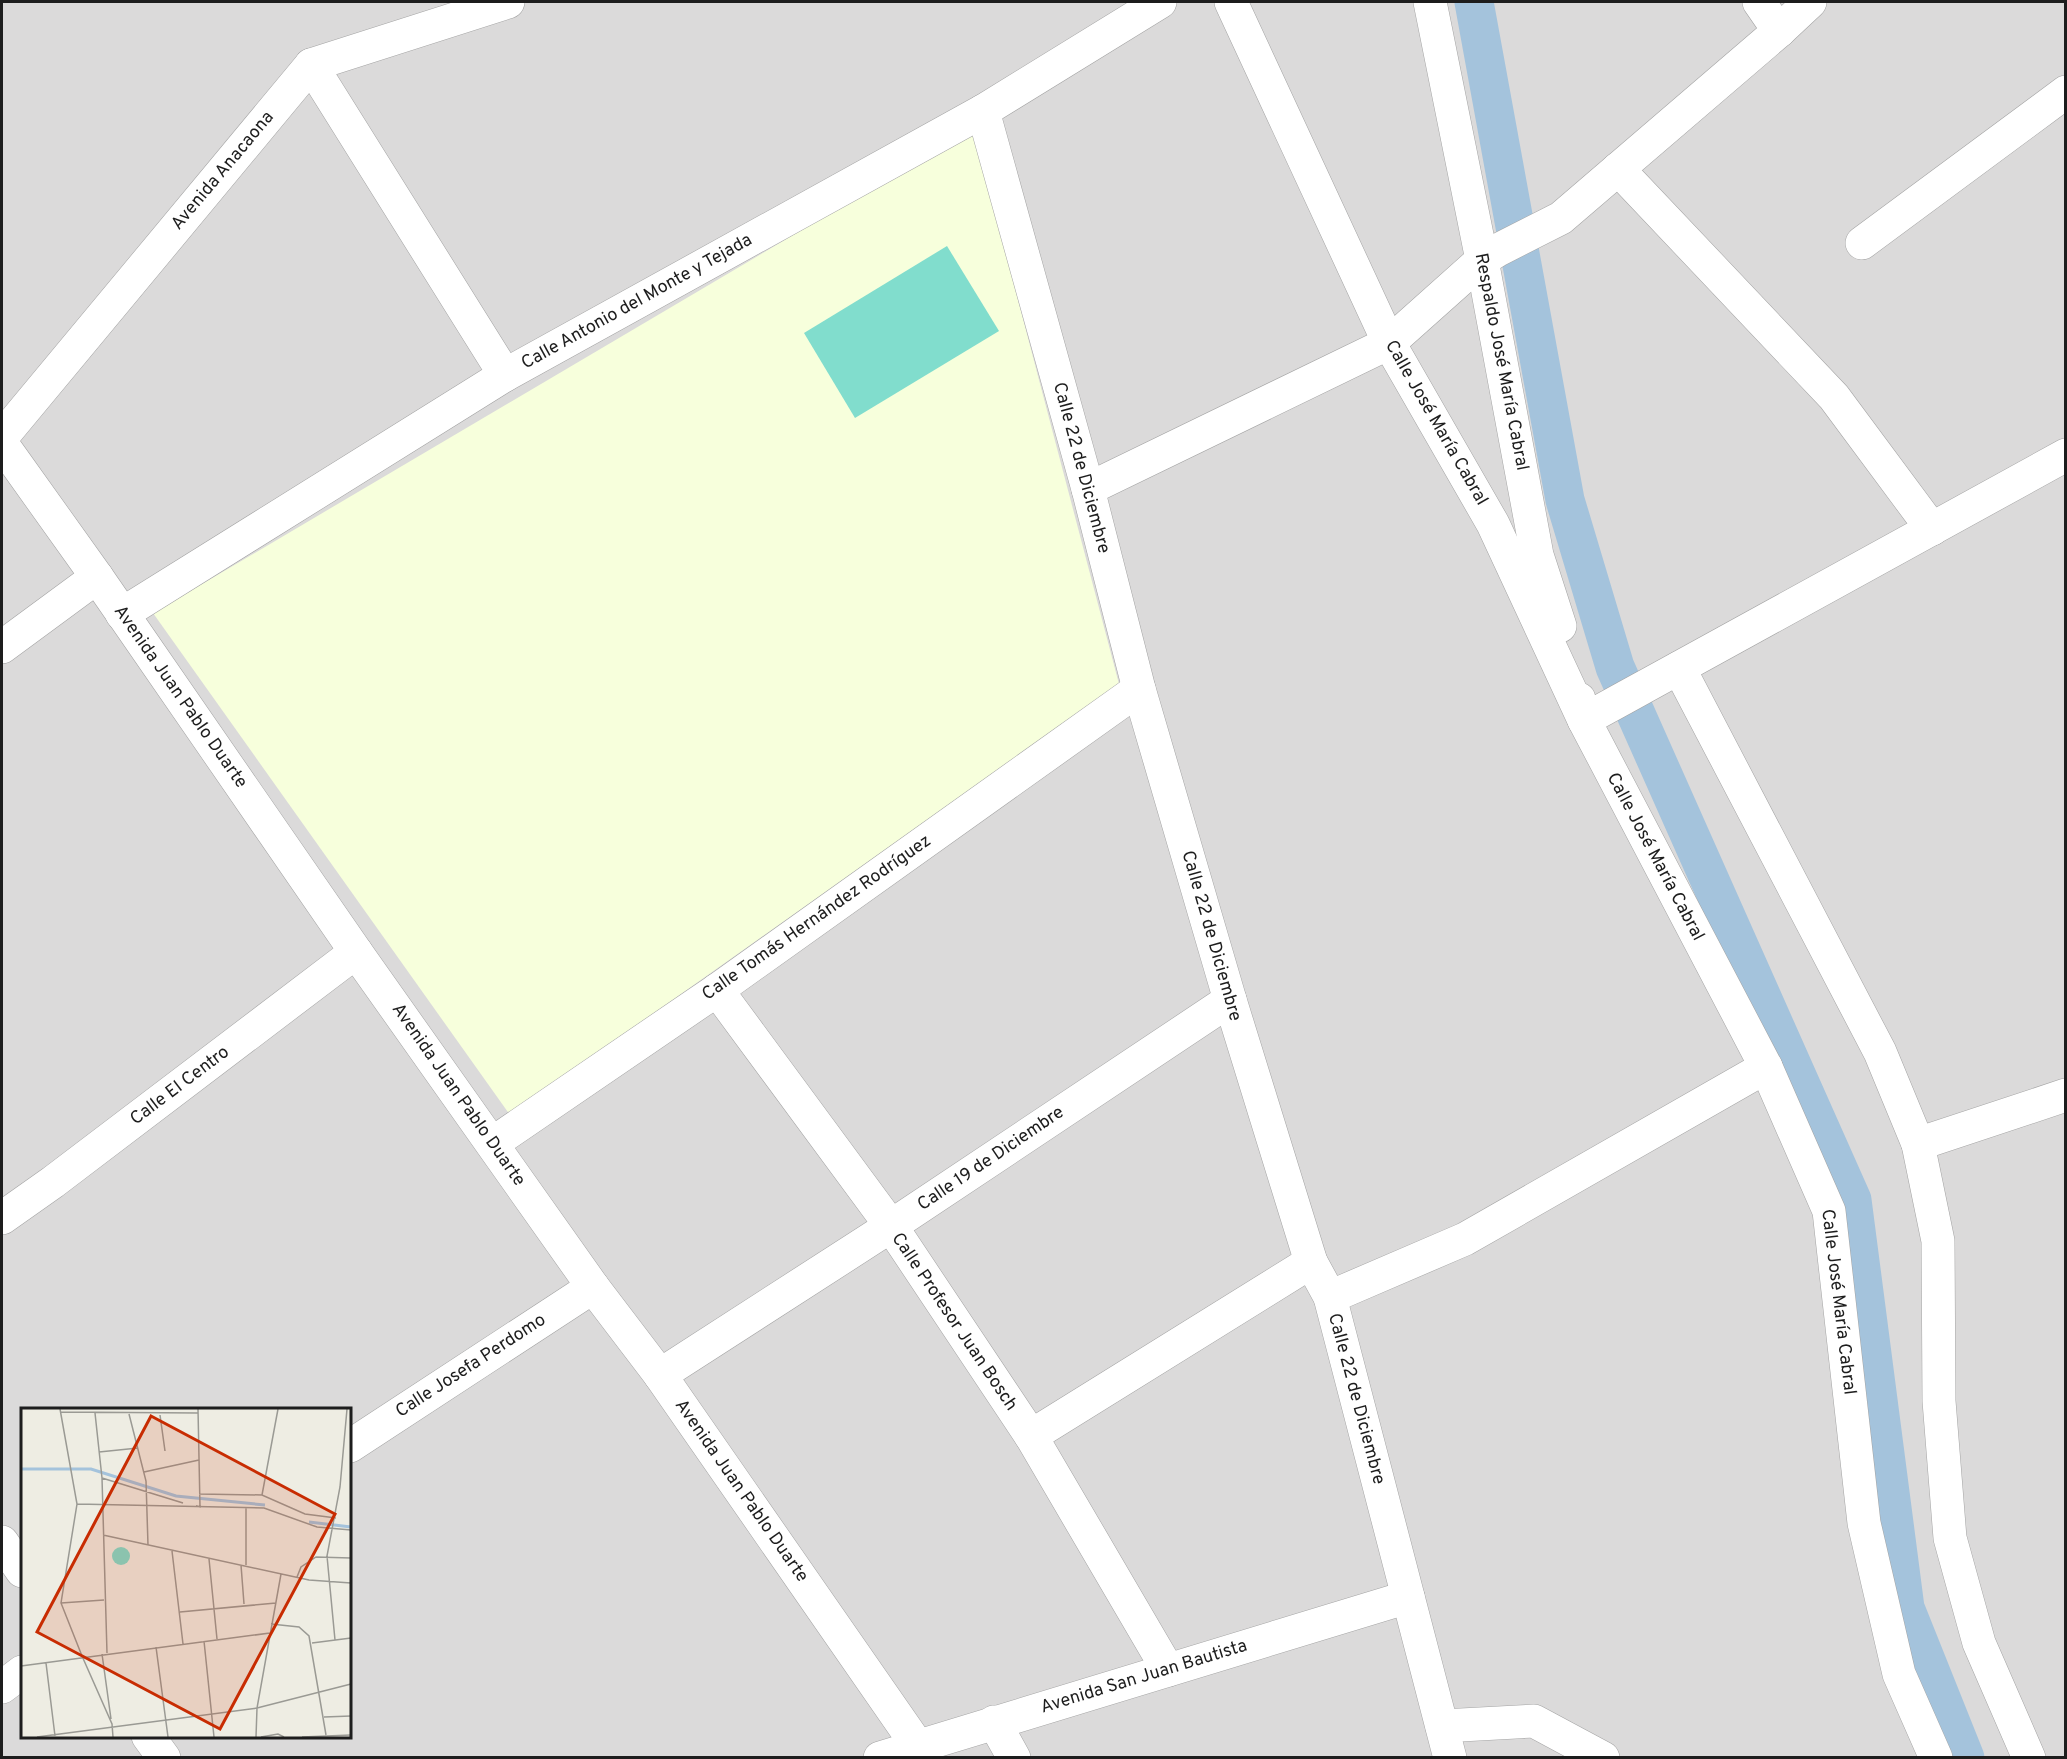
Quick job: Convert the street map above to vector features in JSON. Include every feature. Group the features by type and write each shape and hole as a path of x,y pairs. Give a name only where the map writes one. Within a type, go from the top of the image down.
{"street":[{"path":"505,375 311,65 508,2"},
{"name":"Calle Antonio del Monte y Tejada","path":"122,614 505,375 983,111 1160,2"},
{"name":"Calle José María Cabral","path":"1231,2 1389,343 1598,713 1766,1067 1829,1211 1864,1523 1899,1674 1936,1758"},
{"name":"Respaldo José María Cabral","path":"1430,2 1490,255 1537,555 1564,639 1598,713"},
{"path":"1759,2 1779,30"},
{"path":"1088,489 1389,343 1490,255 1561,218 1810,2"},
{"name":"Avenida Anacaona","path":"2,437 311,65"},
{"path":"1862,243 2066,92"},
{"name":"Calle 22 de Diciembre","path":"983,111 1088,489 1139,690 1230,1000 1311,1262 1330,1297 1450,1758"},
{"path":"1618,169 1834,397 1932,529"},
{"name":"Avenida Juan Pablo Duarte","path":"2,444 592,1287 660,1374 917,1745"},
{"path":"1598,713 2066,455"},
{"path":"2,647 97,577"},
{"path":"1679,668 1880,1052 1918,1144 1938,1241 1939,1401 1950,1538 1979,1643 2029,1758"},
{"name":"Calle Tomás Hernández Rodríguez","path":"493,1143 717,990 1139,690"},
{"name":"Calle El Centro","path":"2,1218 356,952"},
{"name":"Calle Profesor Juan Bosch","path":"717,990 891,1227 1030,1436 1168,1670"},
{"name":"Calle 19 de Diciembre","path":"660,1374 891,1227 1230,1000"},
{"path":"1330,1297 1465,1239 1766,1067"},
{"path":"1918,1144 2066,1095"},
{"path":"1030,1436 1311,1262"},
{"name":"Calle Josefa Perdomo","path":"351,1445 592,1287"},
{"path":"2,1542 21,1570"},
{"name":"Avenida San Juan Bautista","path":"880,1758 1408,1597"},
{"path":"2,1687 21,1673"},
{"path":"1442,1726 1533,1721 1603,1758"},
{"path":"994,1722 1014,1758"},
{"path":"149,1738 164,1758"}],"shaded area":[{"path":"2,2 2065,2 2065,1757 2,1758"},
{"path":"973,129 1119,684 510,1115 153,613"},
{"path":"947,246 999,331 855,418 804,333"}],"waterway":[{"path":"1474,2 1565,500 1615,667 1852,1200 1905,1608 1965,1758"}]}
